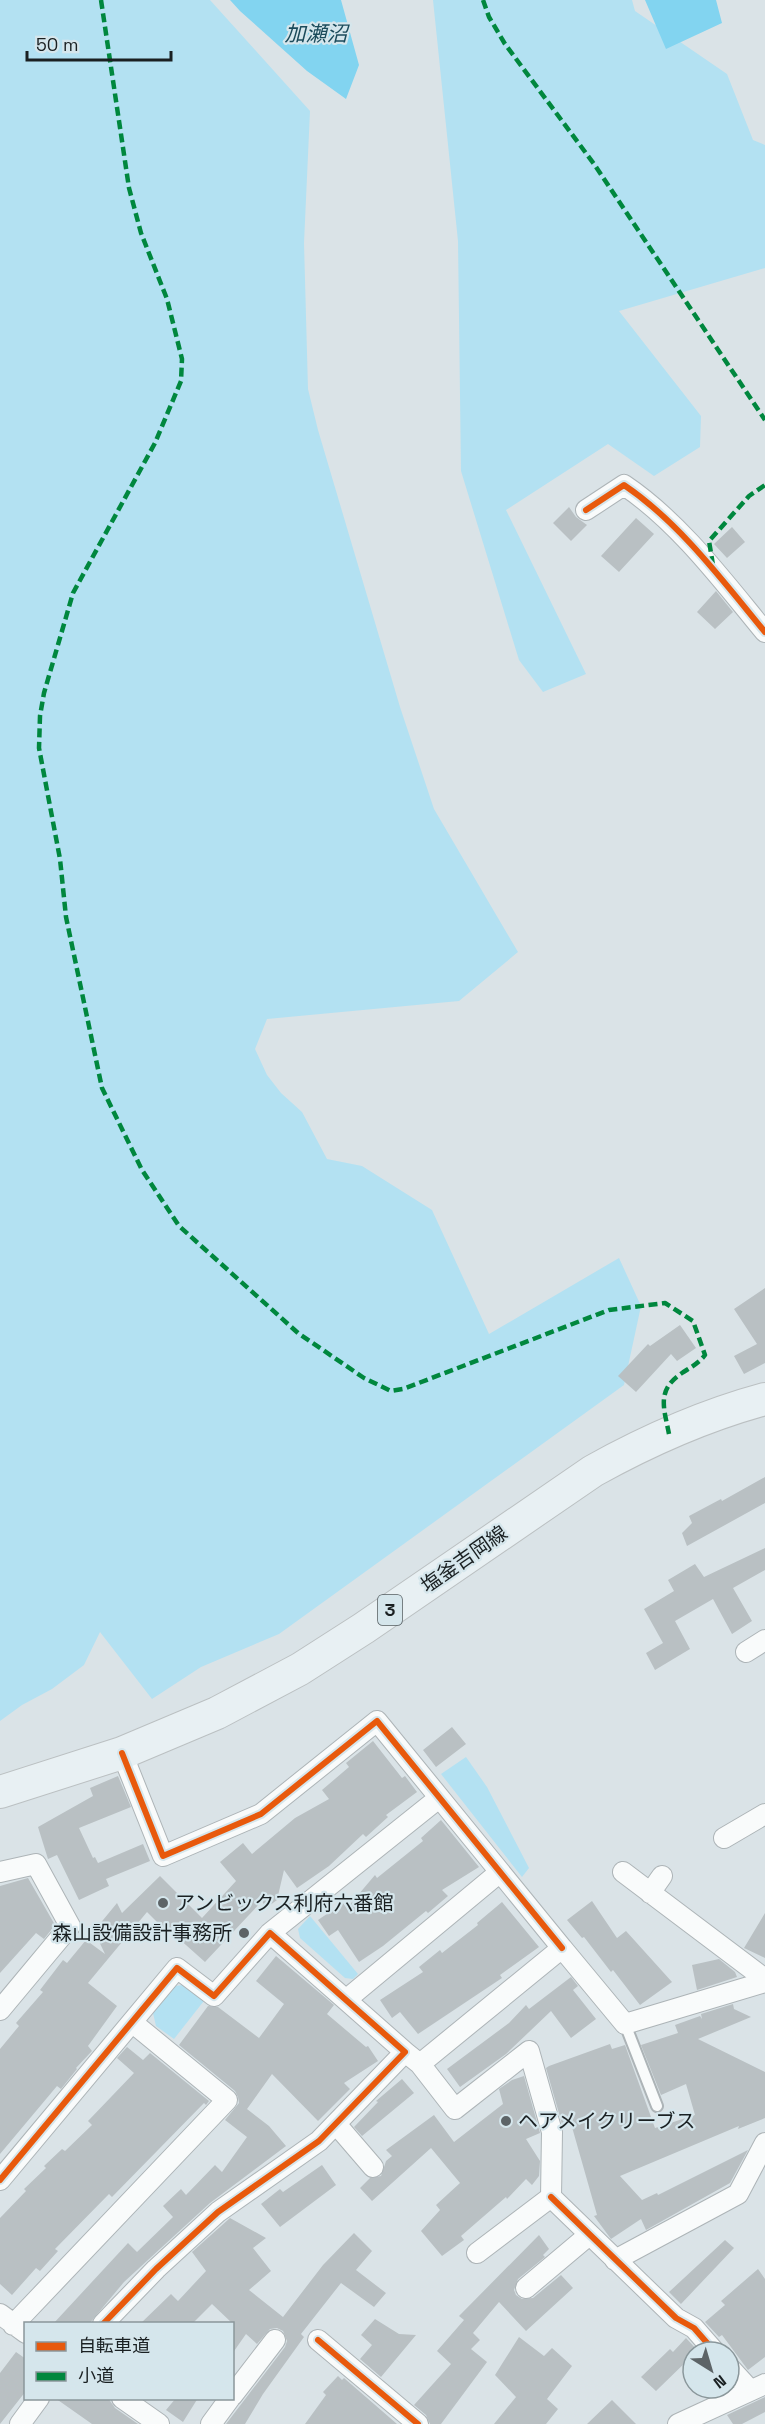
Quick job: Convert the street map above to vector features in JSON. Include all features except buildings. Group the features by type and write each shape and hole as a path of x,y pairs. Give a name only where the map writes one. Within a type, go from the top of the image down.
{"main road":[{"name":"塩釜吉岡線","path":"0,1792 122,1753 217,1713 300,1669 364,1628 561,1492 618,1457 669,1434 765,1399"}],"street":[{"path":"586,510 624,485 645,500 708,564 765,632"},
{"path":"746,1652 765,1640"},
{"path":"122,1753 163,1856 261,1814 377,1721 625,2024 765,1980"},
{"path":"0,2180 177,1968 214,1996 270,1933 439,1798"},
{"path":"724,1838 765,1814"},
{"path":"0,1872 36,1864 70,1926 0,2010"},
{"path":"347,1999 500,1872"},
{"path":"623,1872 765,1980"},
{"path":"650,1893 662,1876"},
{"path":"270,1933 412,2058 455,2109 529,2051 552,2132 551,2197 676,2318 694,2328 704,2340"},
{"path":"105,2322 218,2212 319,2141 412,2058 562,1948"},
{"path":"13,2324 227,2100 133,2023"},
{"path":"336,2124 373,2167"},
{"path":"615,2260 738,2194 765,2143"},
{"path":"477,2253 551,2197"},
{"path":"526,2288 589,2235"},
{"path":"234,2393 275,2340"},
{"path":"318,2340 418,2424"},
{"path":"678,2424 757,2387 741,2376"},
{"path":"20,2424 38,2400"},
{"path":"125,2400 159,2424"},
{"path":"211,2424 229,2400"}],"lane":[{"path":"625,2024 657,2106"}],"shaded area":[{"path":"0,0 210,0 310,111 304,243 308,389 318,430 400,707 434,809 518,952 459,1001 267,1019 255,1049 267,1075 281,1093 302,1112 327,1159 362,1166 432,1210 489,1334 619,1258 641,1306 624,1385 279,1634 201,1667 152,1699 100,1632 84,1665 52,1689 22,1705 0,1721"},
{"path":"433,0 632,0 635,11 727,74 753,140 765,145 765,268 619,311 701,416 700,447 654,476 608,444 506,510 586,674 543,692 519,660 461,471 458,241"},
{"path":"466,1757 487,1787 529,1868 522,1877 441,1774"},
{"path":"310,1916 358,1974 353,1979 345,1978 300,1938 298,1929"},
{"path":"191,1984 207,1997 174,2039 156,2026 153,2013 175,1986"}],"water":[{"name":"加瀬沼","path":"230,0 341,0 359,65 346,99 307,71"},
{"path":"645,0 716,0 722,23 666,49"}],"marked path":[{"path":"101,0 129,188 141,233 167,299 182,359 181,381 155,443 73,593 44,693 40,716 39,748 60,859 66,917 102,1088 142,1170 179,1226 298,1333 364,1378 391,1391 403,1389 609,1310 665,1303 693,1321 705,1355 668,1386 664,1408 669,1434"},
{"path":"483,0 489,17 505,44 594,164 765,420"},
{"path":"713,565 709,541 749,496 765,485"}],"cycle path":[{"path":"586,510 624,485 682,534 765,632"},
{"path":"122,1753 163,1856 261,1814 377,1721 562,1948"},
{"path":"0,2180 177,1968 214,1996 270,1933 405,2052 319,2141 218,2212 156,2269 105,2322"},
{"path":"551,2197 676,2318 694,2328 704,2340"},
{"path":"318,2340 418,2424"}],"place":[{"name":"アンビックス利府六番館","path":"163,1903"},
{"name":"森山設備設計事務所","path":"244,1933"},
{"name":"ヘアメイクリーブス","path":"506,2121"}]}
